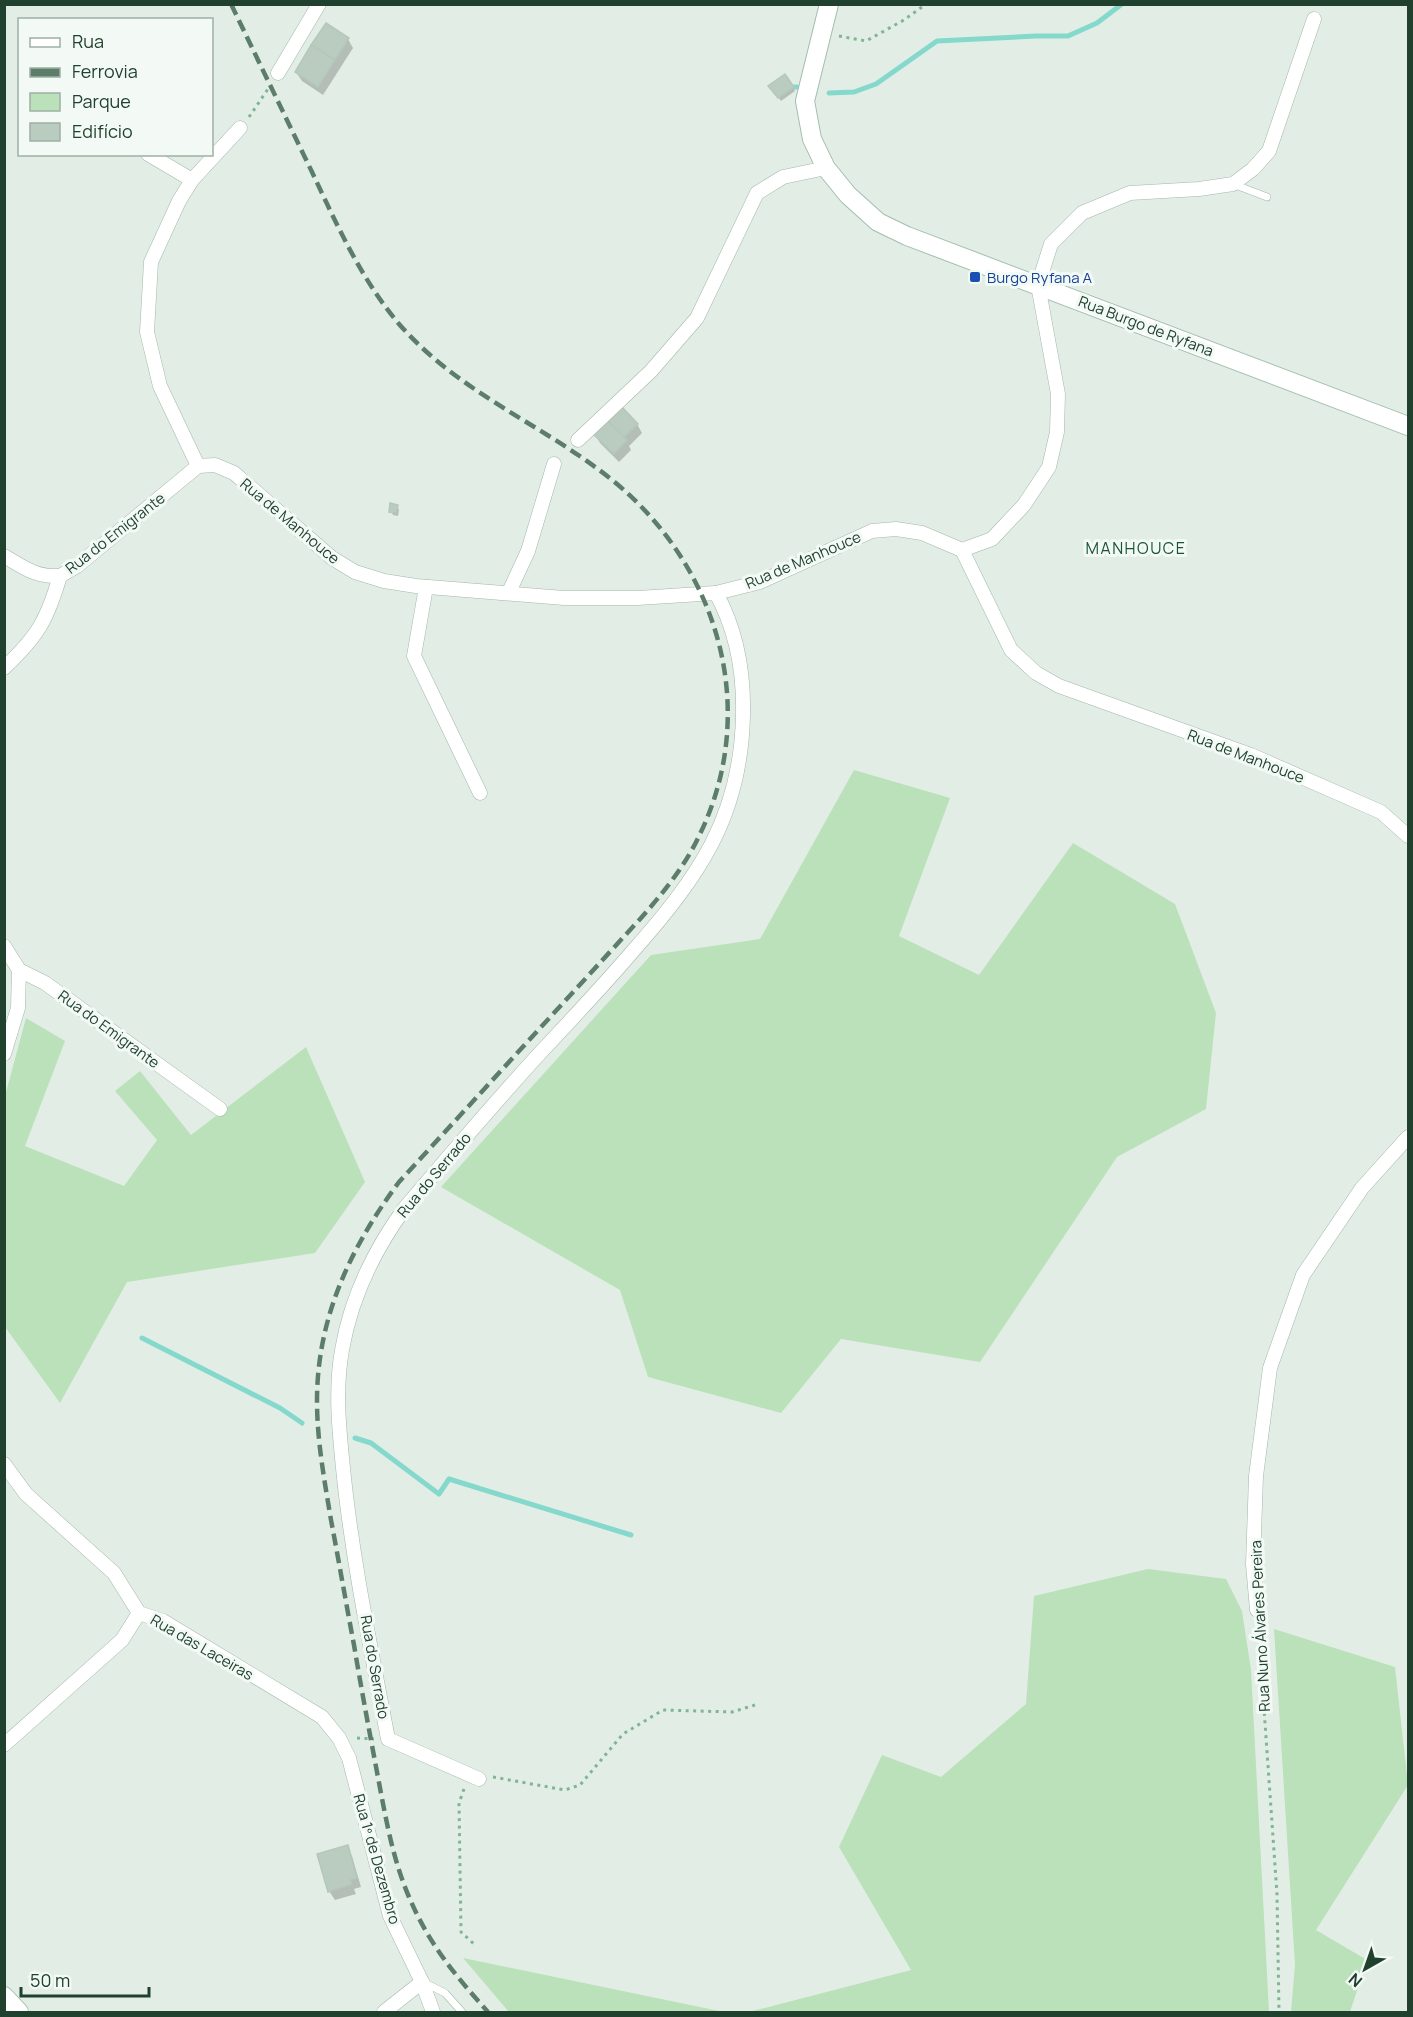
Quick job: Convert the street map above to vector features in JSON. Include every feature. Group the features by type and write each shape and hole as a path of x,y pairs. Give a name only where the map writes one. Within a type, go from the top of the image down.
{"main road":[{"name":"Rua Burgo de Ryfana","path":"829,4 805,101 812,139 826,168 848,195 878,222 907,236 1408,426"}],"street":[{"path":"278,73 319,4"},
{"path":"962,550 992,539 1024,506 1049,467 1057,432 1058,394 1038,285 1051,244 1082,213 1130,193 1199,189 1233,184 1253,169 1269,151 1314,19"},
{"path":"198,466 160,386 147,332 151,262 179,201 192,180 240,128"},
{"path":"151,156 192,180"},
{"path":"578,440 651,371 697,318 757,193 783,177 826,168"},
{"path":"509,592 528,551 554,464"},
{"name":"Rua de Manhouce","path":"198,466 215,465 234,473 332,558 355,572 384,581 426,587 564,598 638,598 716,593 760,582 872,531 896,529 922,533 962,550 1011,650 1036,673 1059,686 1251,755 1381,812 1408,836"},
{"name":"Rua do Emigrante","path":"4,668 24,649 40,629 51,606 60,576 77,566 198,466"},
{"path":"4,556 32,573 45,577 60,576"},
{"path":"426,587 414,656 480,792"},
{"name":"Rua do Serrado","path":"474,1777 388,1739 345,1492 338,1403 341,1352 346,1326 363,1276 404,1209 520,1075 665,916 696,874 712,845 729,806 736,780 741,752 744,700 737,648 731,626 716,593"},
{"path":"4,946 19,970 18,1008 4,1054"},
{"name":"Rua do Emigrante","path":"19,970 45,983 220,1109"},
{"name":"Rua Nuno Álvares Pereira","path":"1257,1610 1253,1563 1256,1476 1270,1368 1303,1275 1362,1188 1408,1137"},
{"name":"Rua das Laceiras","path":"4,1464 26,1494 114,1574 139,1613 163,1621 322,1718 339,1738"},
{"path":"4,1745 122,1640 139,1613"},
{"name":"Rua 1º de Dezembro","path":"339,1738 349,1758 390,1916 422,1982 433,2013"},
{"path":"384,2013 422,1982"}],"lane":[{"path":"1233,184 1267,197"},
{"path":"422,1982 445,1993 462,2013"}],"path":[{"path":"823,32 866,41 904,20 926,4"},
{"path":"240,128 278,73"},
{"name":"Rua Nuno Álvares Pereira","path":"1257,1610 1277,1894 1279,2013"},
{"path":"475,1945 461,1932 459,1803 474,1777 497,1776 566,1790 580,1785 622,1734 663,1710 732,1712 755,1705"},
{"path":"339,1738 388,1739"}],"green space":[{"path":"854,770 950,798 899,936 979,975 1073,843 1175,904 1216,1013 1206,1109 1117,1157 980,1362 841,1339 781,1413 648,1377 620,1290 441,1187 651,955 760,939"},
{"path":"26,1018 65,1041 25,1146 124,1186 157,1140 115,1091 140,1071 191,1135 306,1047 365,1182 315,1253 127,1282 60,1403 5,1327 5,1096"},
{"path":"1148,1569 1226,1579 1242,1611 1251,1670 1269,2012 749,2012 911,1970 839,1847 882,1755 941,1777 1026,1704 1034,1596"},
{"path":"1274,1629 1395,1667 1408,1785 1316,1930 1367,1960 1350,2012 1291,2012 1295,1965"},
{"path":"463,1958 724,2012 509,2012"}],"building":[{"path":"326,23 349,38 335,60 311,45"},
{"path":"311,45 335,60 318,87 295,72"},
{"path":"785,74 794,87 778,98 768,86"},
{"path":"621,406 638,424 624,437 607,420"},
{"path":"607,420 627,440 614,454 593,434"},
{"path":"390,503 398,505 396,513 389,512"},
{"path":"348,1845 357,1878 350,1880 352,1884 328,1892 317,1854"}],"waterway":[{"path":"829,93 854,92 876,84 937,41 1068,36 1097,23 1122,4"},
{"path":"142,1338 280,1408 302,1423"},
{"path":"355,1438 371,1443 439,1494 449,1479 631,1535"}],"railway":[{"path":"231,4 340,232 385,307 424,349 450,371 477,391 590,463 617,484 653,519 682,558 704,601 720,646 727,693 726,741 717,789 699,836 687,858 641,918 399,1182 369,1227 345,1273 327,1323 321,1349 317,1394 322,1466 392,1843 404,1884 425,1929 453,1971 488,2012"}],"place":[{"name":"Burgo Ryfana A","path":"975,277"}],"district":[{"name":"MANHOUCE","path":"1136,548"}]}
